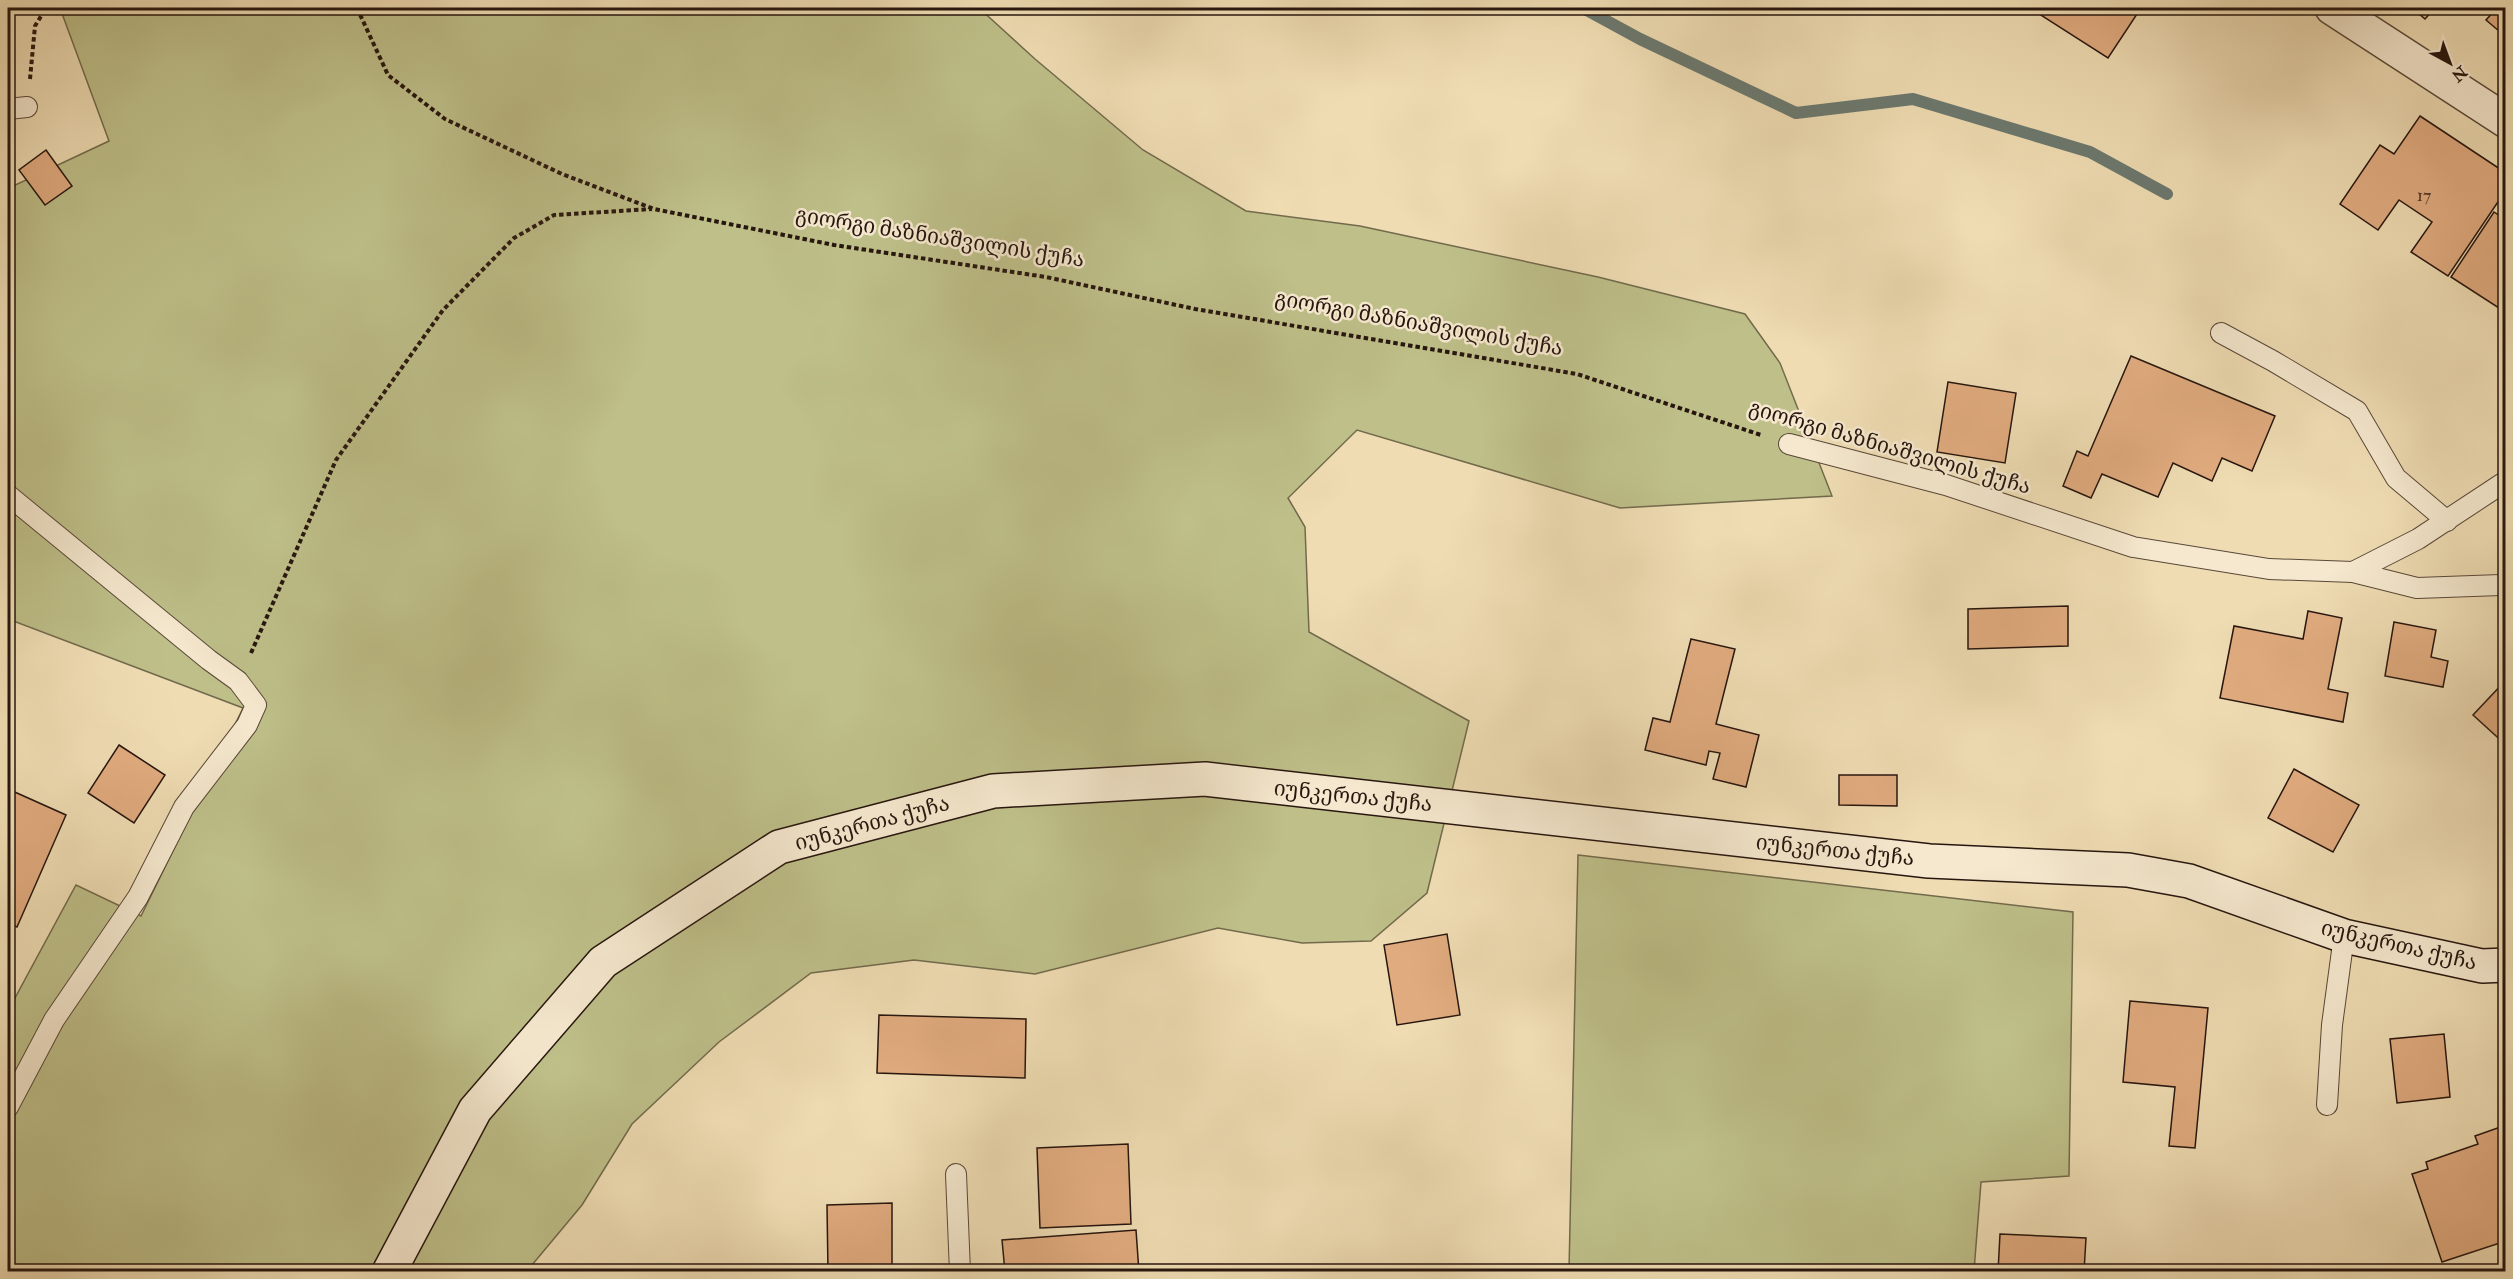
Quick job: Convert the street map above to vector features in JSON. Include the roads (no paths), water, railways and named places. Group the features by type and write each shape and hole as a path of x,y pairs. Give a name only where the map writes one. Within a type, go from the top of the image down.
{"main road":[{"path":"2332,8 2505,121"},
{"name":"იუნკერთა ქუჩა","path":"389,1272 475,1110 603,962 779,847 993,791 1205,779 1929,861 2128,870 2189,881 2344,936 2482,966 2505,965"}],"lane":[{"path":"2221,333 2272,360 2357,411 2396,478 2447,521"},
{"name":"გიორგი მაზნიაშვილის ქუჩა","path":"1789,444 1946,485 2133,547 2269,569 2353,572 2418,539 2505,481"},
{"path":"8,495 208,660 238,681 256,705 248,725 184,807 138,897 54,1020 8,1107"},
{"path":"2353,572 2417,588 2501,585"},
{"path":"2327,1105 2332,1025 2344,936"},
{"path":"956,1174 960,1272"}],"waterway":[{"path":"1583,8 1640,39 1796,113 1913,99 2090,152 2167,194"}]}
